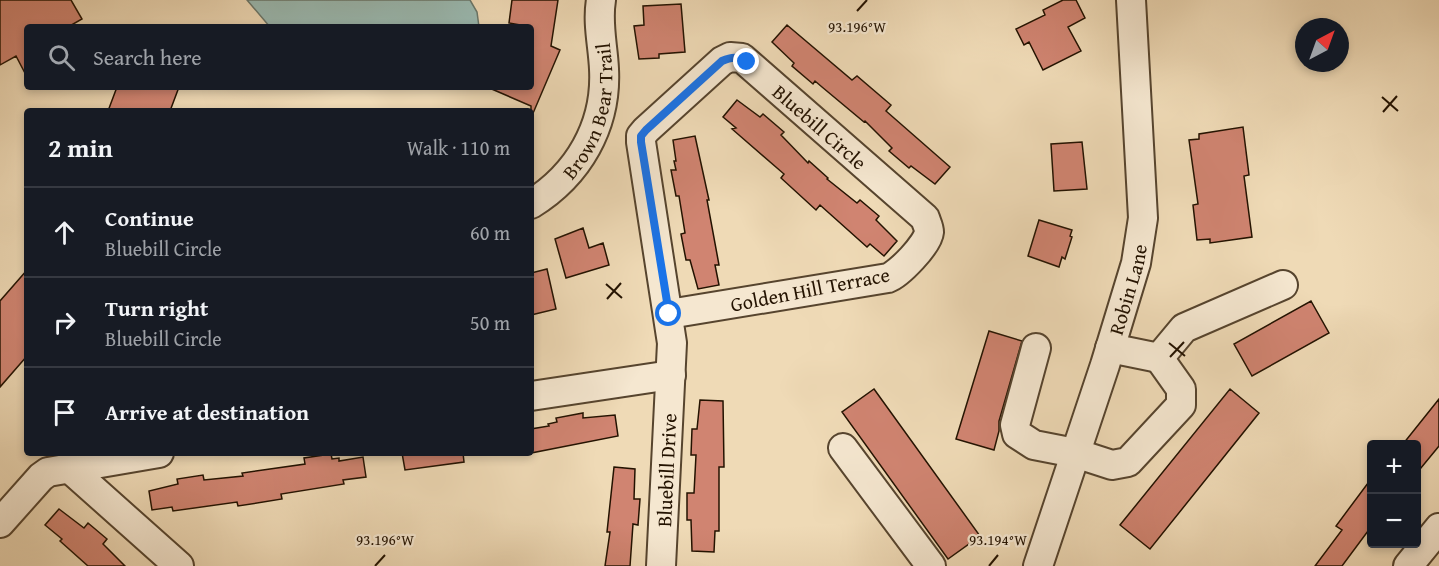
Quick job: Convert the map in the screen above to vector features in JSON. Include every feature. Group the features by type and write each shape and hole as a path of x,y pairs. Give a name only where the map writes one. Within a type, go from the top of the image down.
{"street":[{"name":"Brown Bear Trail","path":"534,202 559,184 571,172 581,158 597,125 604,88 604,60 600,30 601,0"},
{"name":"Robin Lane","path":"1038,566 1136,263 1143,218 1131,0"},
{"name":"Bluebill Circle","path":"671,375 672,343 669,314 641,136 722,61 730,57 742,58 756,69 917,210 925,218 929,231"},
{"name":"Golden Hill Terrace","path":"669,314 888,278 899,272 913,257 929,231"},
{"path":"1160,358 1184,328 1283,285"},
{"path":"1036,348 1015,425 1017,434 1034,445 1075,453 1112,465 1128,462 1181,405 1181,389 1160,358 1110,348"},
{"path":"534,396 671,375"},
{"name":"Bluebill Drive","path":"661,566 671,375"},
{"path":"843,448 931,566"},
{"path":"0,523 45,474 68,467 140,456"},
{"path":"68,467 178,566"},
{"path":"1408,566 1439,528"}],"water":[{"path":"247,0 470,0 477,12 479,24 267,24"}],"building":[{"path":"0,0 71,0 82,19 73,24 24,24 24,71 16,56 0,65"},
{"path":"512,0 558,0 551,46 560,50 534,111 531,106 494,90 534,90 534,24 509,23"},
{"path":"1063,0 1076,0 1085,18 1068,27 1081,51 1043,70 1029,42 1024,45 1016,29 1045,15 1043,10"},
{"path":"681,4 685,52 659,54 659,58 639,59 634,26 644,25 643,6"},
{"path":"787,25 852,80 857,76 891,105 886,111 950,167 935,184 911,166 909,168 889,151 892,148 865,121 815,81 813,84 792,66 794,63 772,42"},
{"path":"116,90 178,90 171,108 109,108"},
{"path":"737,100 760,117 763,114 784,132 781,135 808,163 809,161 857,203 860,200 879,216 876,220 897,241 884,256 870,244 867,247 820,205 816,210 781,178 784,174 732,129 736,128 723,117"},
{"path":"1243,127 1249,175 1244,176 1252,237 1210,243 1210,239 1197,240 1193,205 1198,204 1189,140 1199,139 1199,134"},
{"path":"695,136 709,200 707,200 719,265 715,265 719,285 698,289 690,260 686,260 681,234 685,233 679,196 676,196 671,170 676,170 673,140"},
{"path":"1082,142 1087,189 1054,191 1051,144"},
{"path":"1039,220 1072,230 1065,259 1062,257 1059,267 1028,256"},
{"path":"583,228 589,248 603,243 609,265 566,278 555,239"},
{"path":"547,269 556,309 534,314 534,272"},
{"path":"24,273 24,359 0,387 0,301"},
{"path":"1311,301 1329,333 1252,376 1234,344"},
{"path":"989,331 1022,341 999,421 994,450 956,439"},
{"path":"874,389 980,536 948,559 842,412"},
{"path":"1230,389 1259,413 1150,549 1120,525"},
{"path":"1439,399 1439,446 1421,468 1421,440 1406,440"},
{"path":"700,400 723,401 724,467 719,467 719,531 715,531 714,552 692,551 691,520 687,520 687,493 694,493 696,455 691,455 692,429 697,429"},
{"path":"583,413 583,418 615,415 618,436 534,452 534,428 549,426 548,424 557,422 556,418"},
{"path":"331,456 332,459 339,458 339,461 363,457 366,477 343,480 344,484 281,494 282,499 238,506 237,502 173,511 172,507 152,510 149,491 178,484 177,479 203,475 204,480 243,476 242,473 305,464 304,458"},
{"path":"403,456 463,456 464,462 405,470"},
{"path":"614,467 635,469 634,499 640,499 638,525 633,524 630,566 605,566 610,532 607,532"},
{"path":"1367,484 1367,532 1342,566 1315,566 1342,530 1336,526"},
{"path":"59,509 84,528 88,523 107,539 103,544 125,566 88,566 45,525"}],"route":[{"path":"669,314 641,136 722,61 730,57 738,57 747,62"}]}
